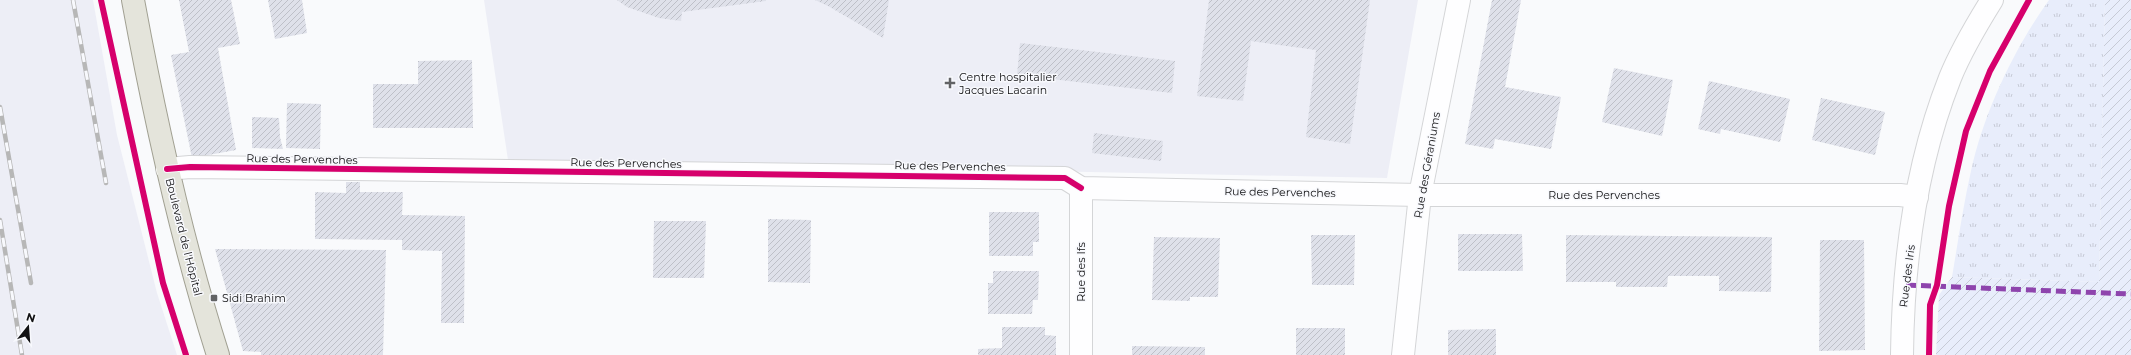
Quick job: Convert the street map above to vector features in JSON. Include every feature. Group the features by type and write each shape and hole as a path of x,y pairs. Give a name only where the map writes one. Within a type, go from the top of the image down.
{"main road":[{"name":"Boulevard de l'Hôpital","path":"133,0 167,169 202,303 218,355"}],"street":[{"name":"Rue des Géraniums","path":"1403,355 1420,195 1459,0"},
{"name":"Rue des Iris","path":"1902,355 1903,314 1917,197 1932,136 1950,77 1992,0"},
{"name":"Rue des Pervenches","path":"167,169 198,167 1066,178 1081,188 1420,195 1900,195 1917,197"},
{"name":"Rue des Ifs","path":"1081,188 1081,355"}],"shaded area":[{"path":"0,0 93,0 117,135 157,293 177,355 0,355"},
{"name":"Centre hospitalier Jacques Lacarin","path":"484,0 1418,0 1387,178 508,160"}],"green space":[{"path":"2049,0 2105,0 2099,282 1952,277 1968,184 1984,126 1992,104 2012,60"},
{"path":"2105,0 2131,0 2131,355 1936,355 1939,295 1952,277 2099,282"}],"building":[{"path":"179,0 231,0 240,44 218,48 236,150 192,158 171,55 189,52"},
{"path":"268,0 302,0 307,33 275,39"},
{"path":"617,0 766,1 682,12 681,21 659,18 627,7"},
{"path":"815,0 889,0 883,38 828,6"},
{"path":"1209,0 1370,0 1350,144 1306,137 1316,50 1251,41 1243,101 1197,96"},
{"path":"1492,0 1521,0 1505,87 1561,97 1551,149 1495,139 1493,149 1465,144"},
{"path":"1020,43 1175,61 1172,93 1017,75"},
{"path":"472,60 473,128 373,128 373,84 418,84 418,61"},
{"path":"1614,68 1673,80 1662,136 1602,122"},
{"path":"1709,81 1790,99 1780,142 1721,129 1720,134 1698,129"},
{"path":"1821,98 1885,112 1875,155 1812,140"},
{"path":"287,103 321,104 320,149 286,148"},
{"path":"252,117 279,118 280,137 283,149 252,148"},
{"path":"1094,133 1163,141 1161,161 1092,153"},
{"path":"346,182 360,182 360,192 403,192 402,215 465,216 464,323 441,323 442,251 402,250 402,240 315,239 315,192 346,193"},
{"path":"989,212 1039,212 1039,242 1033,242 1033,256 989,256"},
{"path":"768,219 811,220 810,283 768,282"},
{"path":"654,221 706,221 704,278 653,278"},
{"path":"1458,234 1522,234 1523,271 1458,271"},
{"path":"1311,235 1355,235 1354,285 1312,285"},
{"path":"1566,235 1772,237 1771,292 1719,291 1719,276 1668,276 1667,287 1616,287 1616,282 1566,282"},
{"path":"1154,237 1220,238 1218,297 1190,297 1190,301 1152,300"},
{"path":"1820,240 1864,240 1865,350 1819,351"},
{"path":"215,249 386,250 383,355 261,355 261,352 243,351"},
{"path":"993,271 1039,271 1038,300 1033,300 1032,314 988,314 988,283 993,283"},
{"path":"1002,327 1045,327 1045,335 1056,336 1056,355 978,355 978,349 1002,348"},
{"path":"1296,328 1345,328 1345,355 1296,355"},
{"path":"1496,329 1496,355 1448,355 1448,330"},
{"path":"1132,346 1205,347 1205,355 1132,355"}],"railway":[{"path":"73,0 106,183"},
{"path":"0,107 31,283"},
{"path":"0,220 22,355"}],"marked path":[{"path":"1906,285 2131,294"}],"cycle path":[{"path":"101,0 163,283 186,355"},
{"path":"1929,355 1930,305 1937,285 1949,206 1966,131 1990,71 2029,0"},
{"path":"167,169 190,167 1065,178 1081,188"}],"place":[{"name":"Centre hospitalier Jacques Lacarin","path":"950,83"},
{"name":"Sidi Brahim","path":"214,298"}]}
